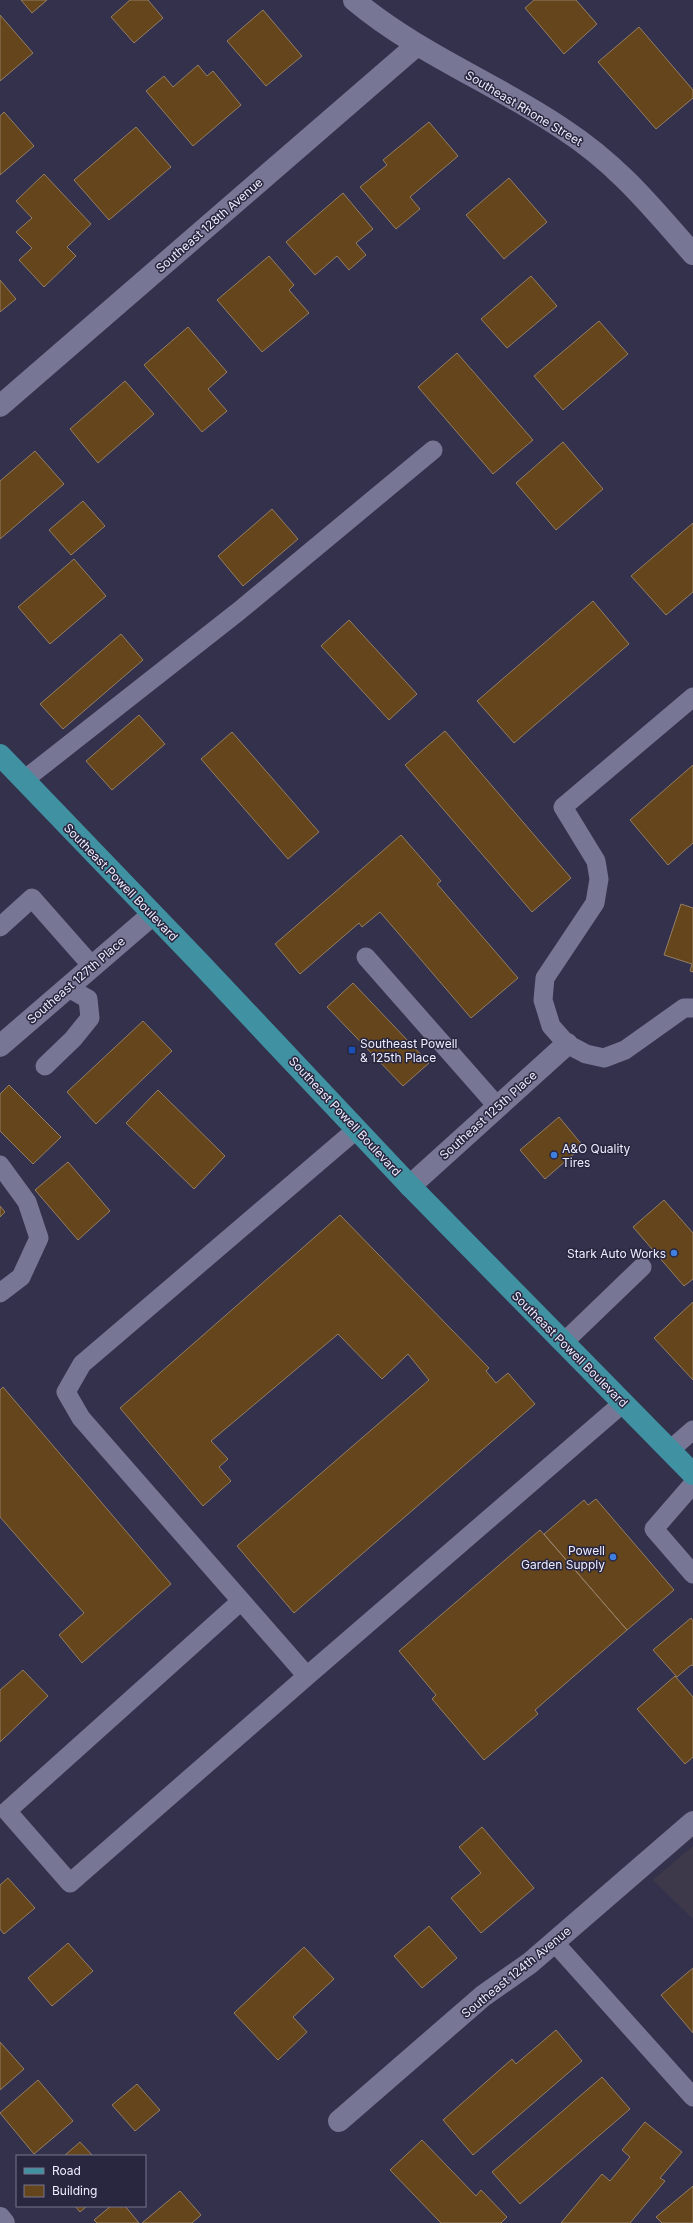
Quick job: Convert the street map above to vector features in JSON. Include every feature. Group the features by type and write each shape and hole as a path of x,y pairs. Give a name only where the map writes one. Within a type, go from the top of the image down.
{"main road":[{"name":"Southeast Powell Boulevard","path":"0,755 410,1186 693,1474"}],"street":[{"name":"Southeast Rhone Street","path":"354,0 417,45 562,128 594,151 626,178 693,254"},
{"name":"Southeast 128th Avenue","path":"0,406 417,45"},
{"name":"Southeast 127th Place","path":"0,1046 152,914"},
{"name":"Southeast 125th Place","path":"410,1186 567,1044"},
{"name":"Southeast 124th Avenue","path":"339,2121 483,1996 530,1963 690,1831"},
{"path":"0,2218 4,2223"}],"lane":[{"path":"24,780 239,611 432,450"},
{"path":"693,697 563,807 596,860 599,879 595,903 545,978 543,1000 551,1026 567,1044 586,1054 604,1058 625,1050 684,1008 693,1008"},
{"path":"0,926 32,898 92,966"},
{"path":"366,957 498,1107"},
{"path":"46,1066 73,1039 90,1018 88,999 67,987"},
{"path":"307,1676 81,1418 66,1392 82,1364 357,1129"},
{"path":"0,1165 27,1202 39,1238 21,1277 0,1293"},
{"path":"563,1343 642,1267"},
{"path":"241,1601 7,1811 70,1883 623,1403"},
{"path":"669,1451 693,1430"},
{"path":"693,1484 654,1530 693,1574"},
{"path":"554,1942 693,2097"}],"shaded area":[{"path":"693,1846 693,1919 653,1880"}],"building":[{"path":"21,0 47,0 32,13"},
{"path":"130,0 148,0 163,18 134,43 111,17"},
{"path":"534,0 576,0 597,24 564,54 525,8"},
{"path":"263,10 302,56 266,86 227,41"},
{"path":"0,15 33,53 0,81"},
{"path":"639,27 693,90 693,98 656,129 598,62"},
{"path":"198,65 207,76 213,71 241,105 193,146 146,91 164,76 173,87"},
{"path":"4,112 34,146 0,175 0,116"},
{"path":"429,122 458,156 410,197 420,209 396,229 360,187 387,165 383,160"},
{"path":"136,127 171,167 109,220 74,180"},
{"path":"44,174 91,224 67,247 76,256 44,287 19,260 32,248 16,232 32,218 16,201"},
{"path":"509,178 547,222 504,259 466,215"},
{"path":"343,193 373,229 356,243 366,255 349,270 337,256 315,275 286,242"},
{"path":"269,256 294,285 289,290 309,313 262,352 217,300"},
{"path":"531,276 557,306 507,348 481,319"},
{"path":"0,280 16,299 0,312"},
{"path":"599,321 628,354 563,410 534,376"},
{"path":"188,327 227,372 208,389 227,411 202,432 144,365"},
{"path":"457,353 533,440 493,474 418,387"},
{"path":"125,381 154,414 98,463 70,429"},
{"path":"563,442 603,489 556,530 516,483"},
{"path":"35,451 64,484 0,539 0,481"},
{"path":"83,501 105,526 71,555 49,530"},
{"path":"272,509 298,539 243,586 218,556"},
{"path":"693,523 693,592 666,615 631,576"},
{"path":"74,559 106,596 50,644 18,607"},
{"path":"593,601 629,644 514,743 477,701"},
{"path":"349,620 417,694 389,720 321,646"},
{"path":"121,634 143,660 63,729 40,704"},
{"path":"139,715 165,744 112,790 86,761"},
{"path":"445,731 571,878 532,912 405,765"},
{"path":"232,732 319,832 288,859 201,759"},
{"path":"693,765 693,843 668,865 630,820"},
{"path":"401,835 441,881 437,884 518,978 471,1018 380,912 362,927 359,923 300,974 275,944"},
{"path":"681,904 693,908 693,972 690,971 692,964 664,955"},
{"path":"353,983 429,1063 403,1086 327,1007"},
{"path":"143,1021 172,1051 96,1124 67,1092"},
{"path":"9,1085 61,1137 33,1164 0,1131 0,1094"},
{"path":"158,1090 225,1156 194,1189 126,1123"},
{"path":"559,1117 583,1146 545,1179 520,1150"},
{"path":"68,1162 110,1211 78,1240 35,1190"},
{"path":"664,1200 693,1233 693,1279 684,1286 633,1227"},
{"path":"0,1206 5,1212 0,1217"},
{"path":"340,1215 489,1368 486,1371 496,1383 508,1373 535,1404 294,1613 237,1546 429,1380 408,1354 382,1379 338,1334 211,1441 228,1459 219,1467 231,1481 203,1506 120,1408"},
{"path":"693,1302 693,1380 654,1338"},
{"path":"3,1387 171,1584 82,1663 59,1635 84,1613 0,1517 0,1390"},
{"path":"596,1499 674,1590 627,1630 544,1534 584,1500 588,1505"},
{"path":"540,1530 627,1630 535,1710 538,1714 484,1760 432,1699 436,1695 399,1651"},
{"path":"691,1618 693,1621 693,1666 691,1665 677,1677 653,1650"},
{"path":"23,1670 48,1696 0,1742 0,1690"},
{"path":"675,1676 693,1697 693,1757 685,1764 637,1709"},
{"path":"482,1827 534,1888 481,1933 451,1898 481,1873 459,1847"},
{"path":"8,1878 35,1908 4,1934 0,1929 0,1885"},
{"path":"429,1926 457,1958 422,1988 394,1956"},
{"path":"68,1943 93,1971 52,2006 28,1978"},
{"path":"304,1947 334,1979 293,2017 307,2032 278,2060 234,2013"},
{"path":"693,1968 693,2033 661,1995"},
{"path":"556,2030 582,2061 473,2155 443,2120 512,2059 516,2064"},
{"path":"0,2042 24,2069 0,2090"},
{"path":"602,2077 630,2109 520,2204 492,2172"},
{"path":"38,2080 73,2121 34,2154 0,2113"},
{"path":"137,2084 160,2110 135,2131 112,2105"},
{"path":"645,2122 682,2152 660,2178 665,2181 630,2223 561,2223 602,2174 610,2181 630,2157 622,2150"},
{"path":"422,2140 476,2196 481,2190 507,2217 501,2223 441,2223 390,2170"},
{"path":"80,2142 92,2155 65,2155"},
{"path":"693,2186 693,2223 662,2223 656,2217"},
{"path":"180,2191 201,2215 192,2223 142,2223"},
{"path":"76,2207 86,2207 80,2212"},
{"path":"110,2207 126,2207 139,2223 97,2223 94,2220"}],"place":[{"name":"Southeast Powell & 125th Place","path":"352,1050"},
{"name":"A&O Quality Tires","path":"554,1155"},
{"name":"Stark Auto Works","path":"674,1253"},
{"name":"Powell Garden Supply","path":"613,1557"}]}
